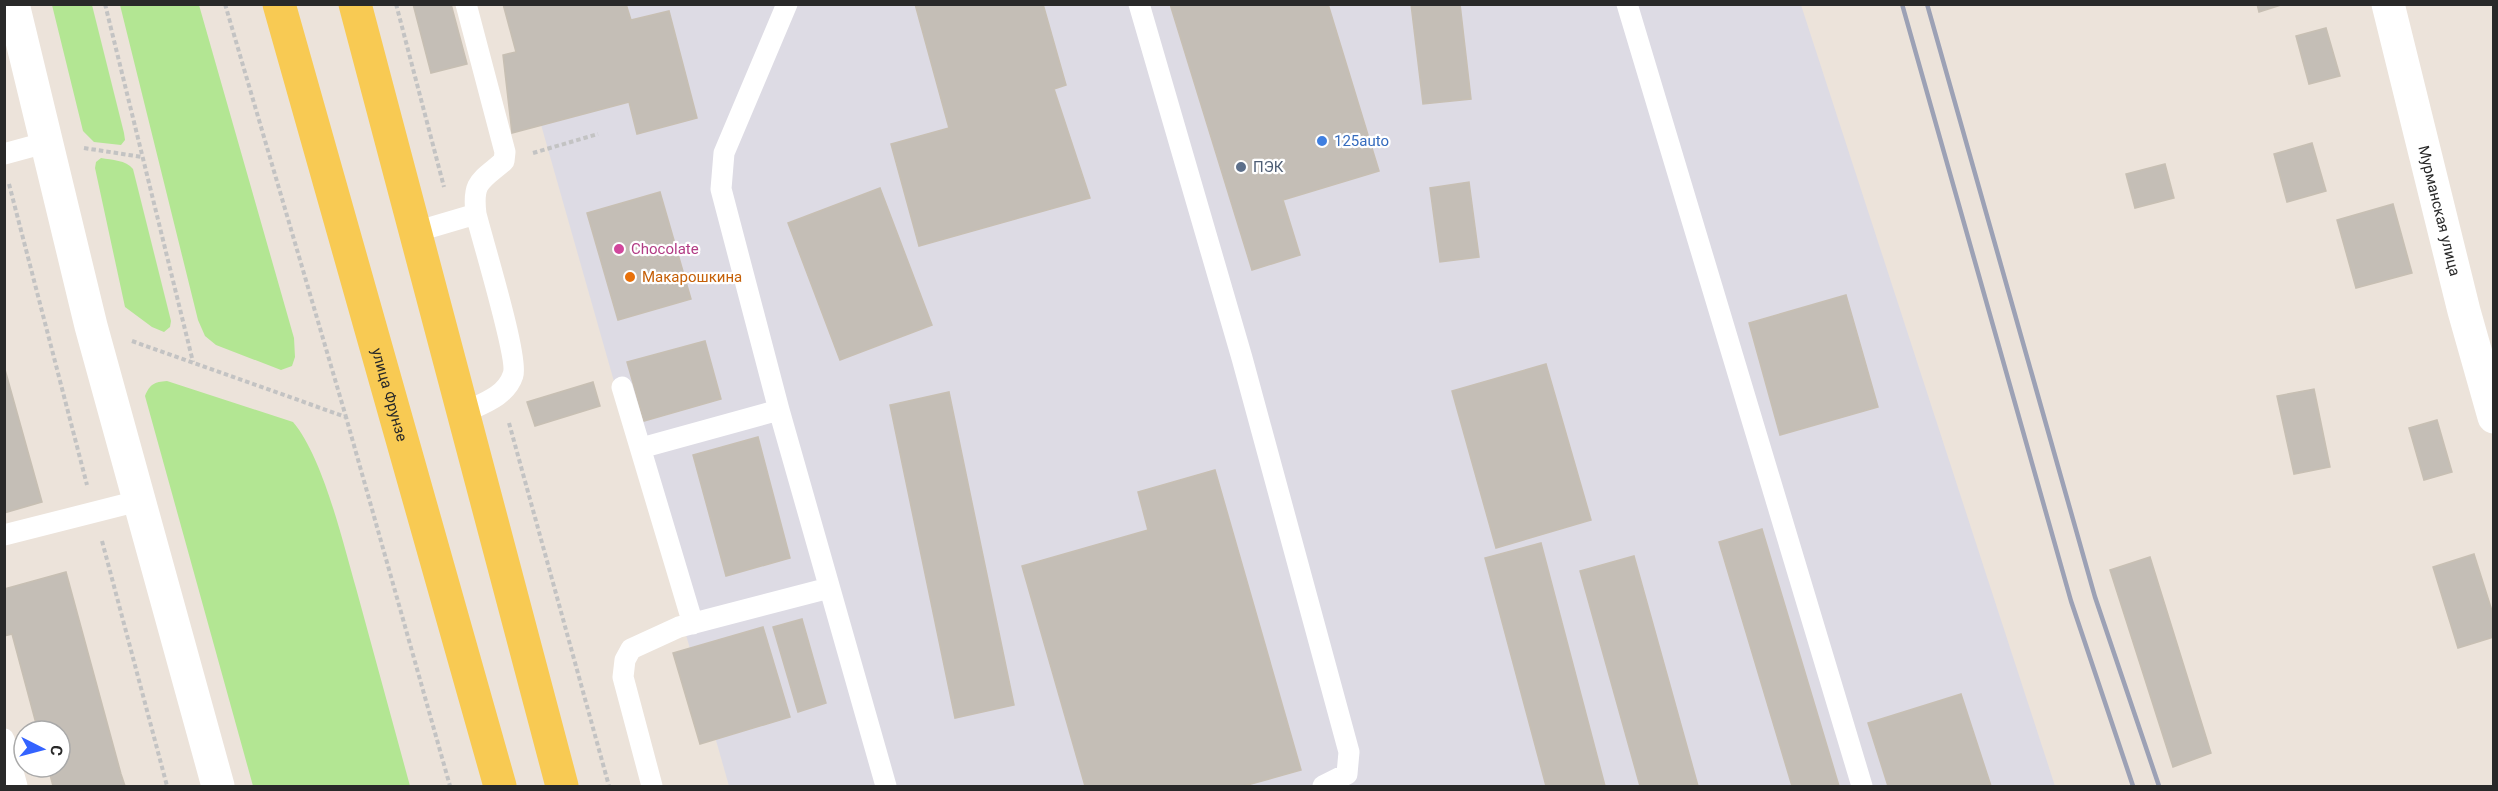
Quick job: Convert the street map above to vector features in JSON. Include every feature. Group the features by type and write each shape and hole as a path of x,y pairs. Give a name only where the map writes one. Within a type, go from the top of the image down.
{"main road":[{"name":"улица Фрунзе","path":"279,4 500,786"},
{"path":"355,4 562,786"}],"street":[{"path":"13,4 91,326 218,786"},
{"name":"Мурманская улица","path":"2388,4 2464,311 2493,417"}],"lane":[{"path":"463,413 501,394 514,375 511,348 473,195 478,184 504,161 505,152 465,4"},
{"path":"787,4 724,153 721,189 779,410 886,786"},
{"path":"1139,4 1242,358 1349,752 1347,774 1323,786"},
{"path":"1627,4 1862,786"},
{"path":"4,154 48,142"},
{"path":"415,232 476,214"},
{"path":"622,387 693,624"},
{"path":"641,448 779,410"},
{"path":"4,535 138,501"},
{"path":"652,786 623,677 625,660 631,649 679,627 829,588"},
{"path":"4,739 17,786"}],"path":[{"path":"105,4 193,363"},
{"path":"225,4 346,417 450,786"},
{"path":"504,161 598,134"},
{"path":"48,142 142,157"},
{"path":"8,177 167,786"},
{"path":"91,326 346,417"}],"shaded area":[{"path":"507,5 1801,5 2055,786 729,786"}],"green space":[{"path":"52,5 92,5 124,133 125,140 121,145 94,142 83,131"},
{"path":"120,5 199,5 294,338 295,357 292,366 281,370 216,345 205,336 198,320"},
{"path":"101,158 123,162 133,169 171,321 170,327 164,332 152,327 125,307 95,168 96,162"},
{"path":"167,381 293,422 304,437 314,456 331,501 410,786 253,786 145,396 153,384"}],"building":[{"path":"413,4 451,4 467,64 431,73"},
{"path":"503,4 626,4 631,20 669,11 697,118 637,134 629,102 512,133 503,55 516,52"},
{"path":"915,4 1043,4 1066,85 1054,89 1090,198 919,246 891,144 949,128"},
{"path":"1170,4 1328,4 1379,171 1283,200 1300,255 1252,270"},
{"path":"1411,4 1460,4 1471,99 1423,104"},
{"path":"2257,4 2284,4 2259,12"},
{"path":"2326,28 2340,76 2309,84 2296,36"},
{"path":"2312,143 2326,191 2287,202 2274,154"},
{"path":"2165,164 2174,198 2135,208 2126,174"},
{"path":"1469,182 1479,257 1440,262 1430,188"},
{"path":"880,188 932,325 840,360 788,223"},
{"path":"660,192 691,299 618,320 587,213"},
{"path":"2393,204 2412,273 2356,288 2337,220"},
{"path":"1846,295 1878,407 1780,435 1749,323"},
{"path":"705,341 721,399 644,421 627,362"},
{"path":"1546,364 1591,520 1496,548 1452,391"},
{"path":"4,366 42,502 4,513"},
{"path":"593,382 600,406 535,426 527,402"},
{"path":"2314,389 2330,467 2294,474 2277,396"},
{"path":"949,392 1014,705 955,718 890,405"},
{"path":"2437,420 2452,472 2424,480 2409,428"},
{"path":"758,437 790,558 726,576 693,455"},
{"path":"1215,470 1301,770 1244,786 1085,786 1022,566 1148,530 1138,492"},
{"path":"1762,529 1839,786 1792,786 1719,542"},
{"path":"1541,543 1605,786 1546,786 1485,558"},
{"path":"2474,554 2494,617 2494,637 2458,648 2433,567"},
{"path":"1634,556 1698,786 1640,786 1580,571"},
{"path":"2150,557 2211,753 2173,767 2110,570"},
{"path":"66,572 125,786 53,786 51,779 72,779 72,719 35,719 12,634 4,636 4,589"},
{"path":"802,619 826,703 798,712 773,627"},
{"path":"763,627 790,717 700,744 673,653"},
{"path":"1961,694 1991,786 1888,786 1868,723"}],"railway":[{"path":"1902,4 2071,601 2133,786"},
{"path":"1927,4 2095,597 2159,786"}],"place":[{"name":"125auto","path":"1322,141"},
{"name":"ПЭК","path":"1241,167"},
{"name":"Chocolate","path":"619,249"},
{"name":"Макарошкина","path":"630,277"}]}
